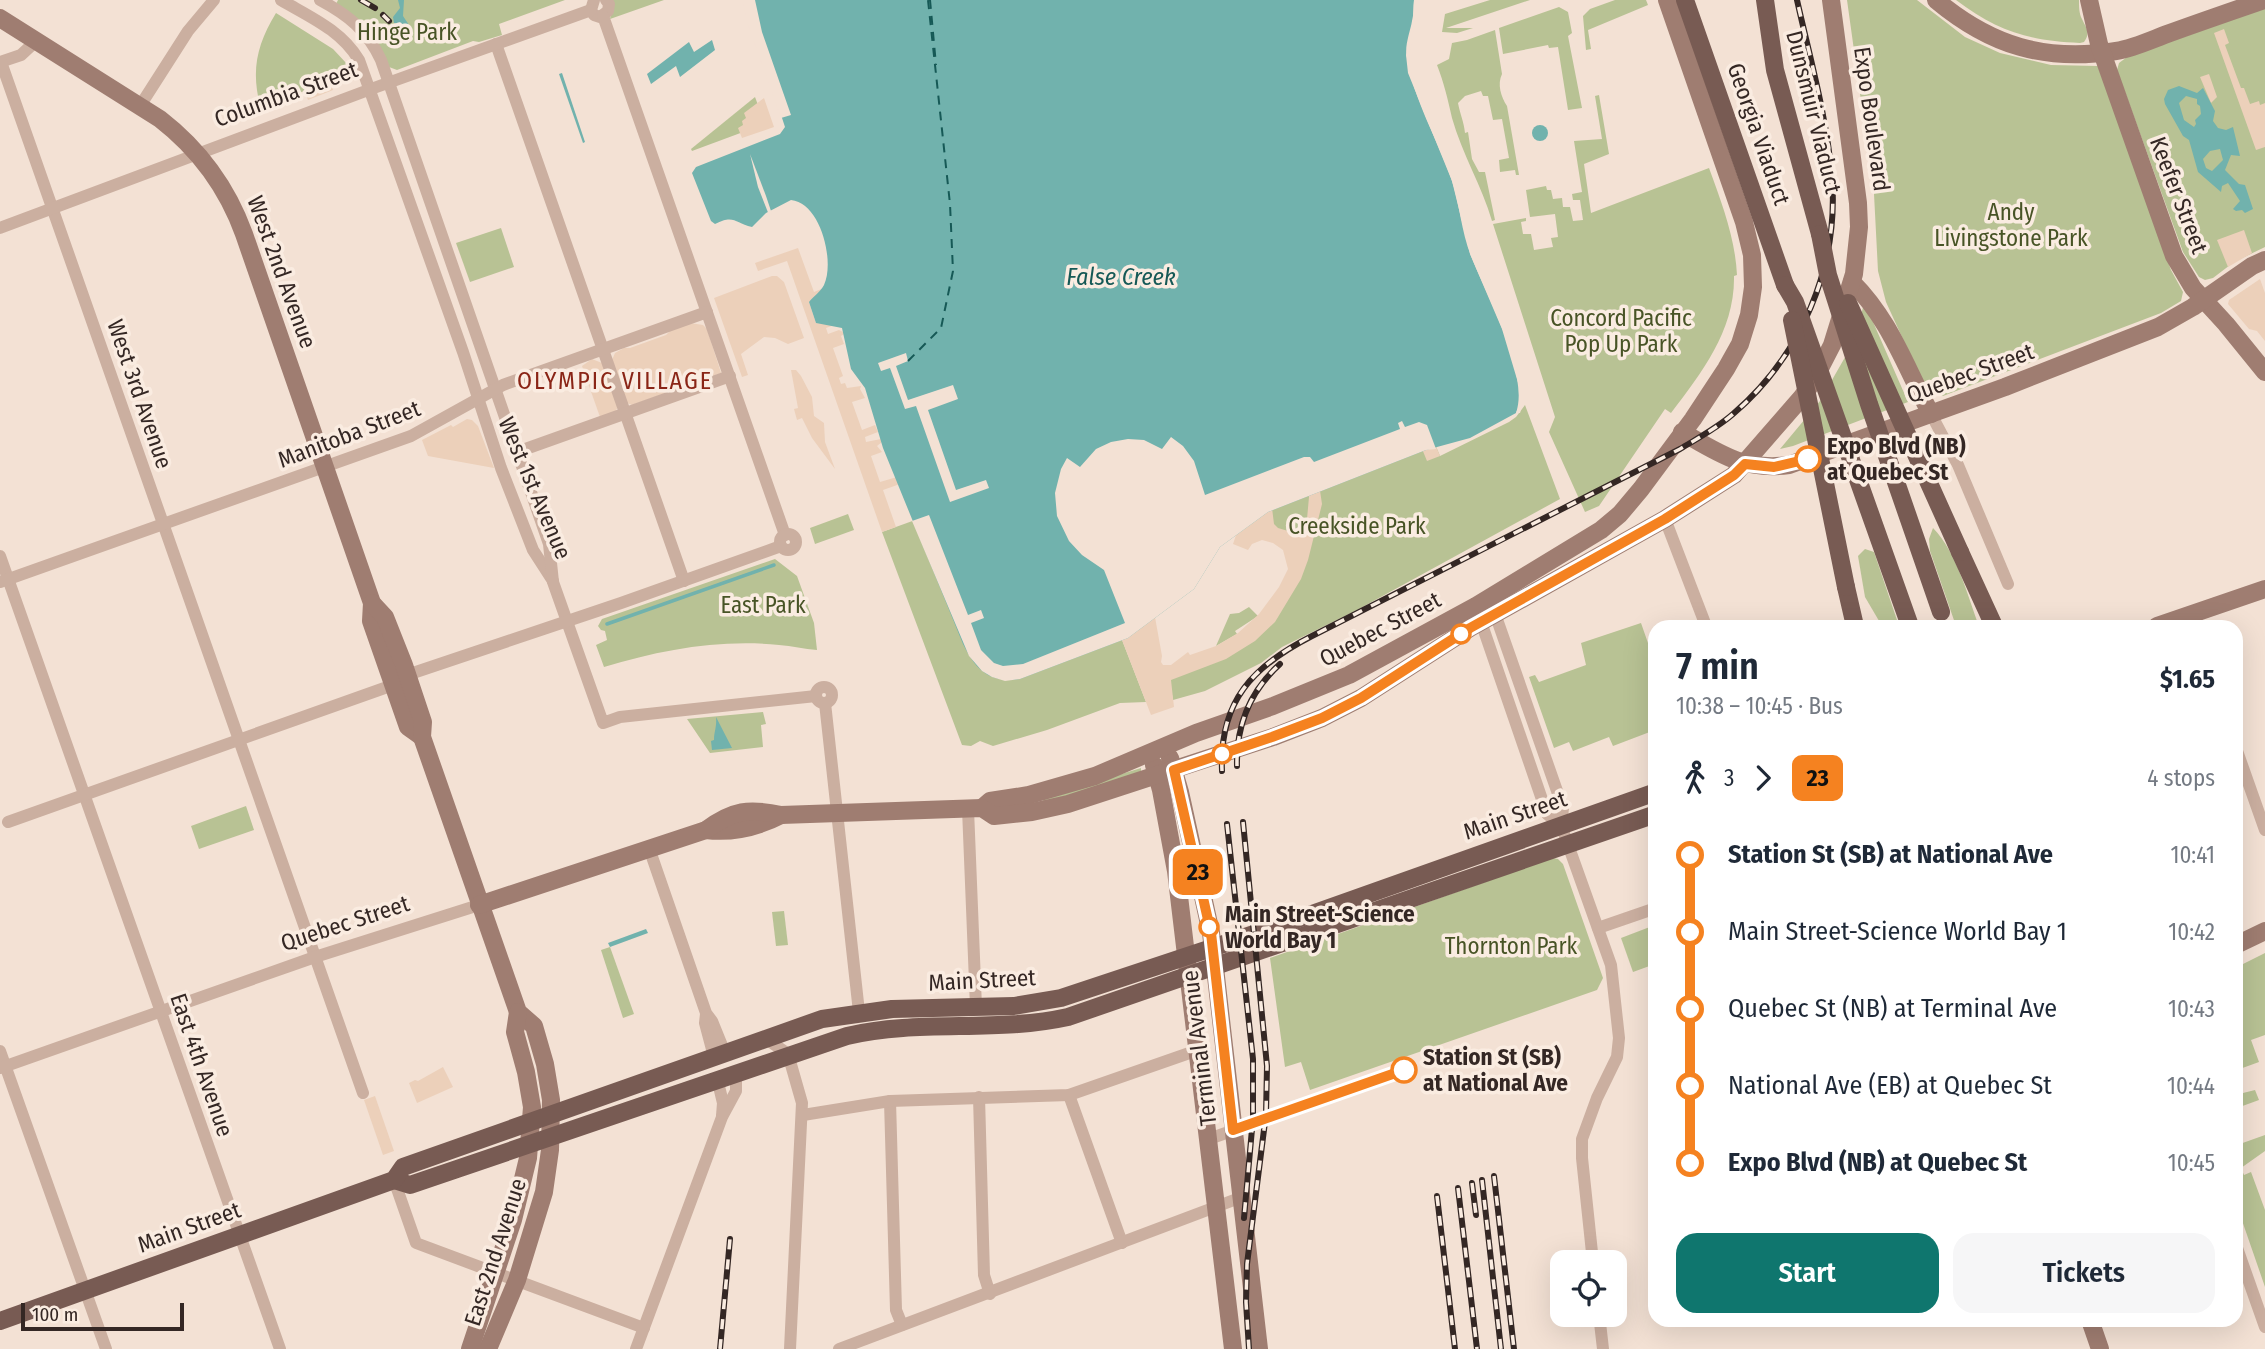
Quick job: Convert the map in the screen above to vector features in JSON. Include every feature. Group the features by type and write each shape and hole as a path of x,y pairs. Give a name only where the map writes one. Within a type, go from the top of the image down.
{"main road":[{"path":"1667,0 1744,222 1752,255 1752,302 1743,337 1726,369 1682,432"},
{"name":"Georgia Viaduct","path":"1685,0 1785,285"},
{"name":"Dunsmuir Viaduct","path":"1765,0 1775,70 1820,234"},
{"name":"Expo Boulevard","path":"1745,464 1788,416 1814,380 1839,328 1852,282 1857,254 1858,203 1831,0"},
{"path":"1936,0 1980,32 2024,49 2062,54 2132,47 2264,0"},
{"name":"Keefer Street","path":"2088,0 2102,52 2170,247 2184,275 2265,372"},
{"name":"West 2nd Avenue","path":"0,18 140,106 178,134 198,153 218,180 238,217 326,467 372,603 371,621 400,680"},
{"path":"1820,234 1828,275 1869,404 1944,620"},
{"path":"1820,234 1853,317 1991,620"},
{"path":"2203,300 2243,271 2265,260"},
{"path":"1852,282 1883,318 1931,414"},
{"path":"1785,285 1854,620"},
{"path":"1785,285 1796,302 1908,620"},
{"name":"Quebec Street","path":"975,808 994,816 1042,811 1272,737 1322,718 1361,698 1611,523 1631,502 1682,432 1729,459 1745,464 1774,467 1789,465 2158,327 2203,300"},
{"name":"Quebec Street","path":"479,905 706,830 722,832 763,824 781,815 975,808 990,801 1029,795 1071,784 1349,675 1665,519 1734,475 1745,464"},
{"path":"2194,620 2265,589"},
{"name":"East 2nd Avenue","path":"400,680 408,727 422,737 518,1012 515,1032 529,1087 531,1122 521,1192 470,1349"},
{"name":"Terminal Avenue","path":"1158,748 1198,869 1212,947 1259,1349"},
{"name":"Terminal Avenue","path":"1165,773 1233,1349"},
{"name":"Main Street","path":"0,1321 394,1180 403,1167 822,1019 892,1009 1014,1006 1047,1002 1648,795"},
{"name":"Main Street","path":"394,1180 410,1185 788,1054 863,1032 1048,1021 1092,1009 1648,817"},
{"path":"2243,942 2265,931"},
{"name":"East 2nd Avenue","path":"488,1349 517,1280 544,1192 550,1137 549,1082 534,1026 518,1012"},
{"path":"2092,1327 2100,1349"}],"street":[{"path":"140,106 188,31 214,0"},
{"name":"West 1st Avenue","path":"281,0 343,39 359,60 463,352 501,468 533,550 553,582"},
{"name":"West 1st Avenue","path":"320,0 345,15 365,33 375,48 389,82 549,544 553,582"},
{"path":"8,822 567,620 684,581 783,540 730,376 596,9 609,9 606,0"},
{"name":"Columbia Street","path":"0,228 389,82 596,9"},
{"path":"1,62 21,55 36,41"},
{"path":"496,44 684,581"},
{"name":"West 3rd Avenue","path":"1,62 363,1093"},
{"name":"Manitoba Street","path":"4,581 411,436 494,390 707,312"},
{"path":"516,452 730,376"},
{"path":"1931,414 1958,465 2008,584"},
{"path":"1665,519 1704,620"},
{"name":"East 4th Avenue","path":"0,556 4,581 161,1011 280,1349"},
{"path":"553,582 603,723 622,716 820,699 838,813 859,1012"},
{"path":"1485,610 1547,814 1561,825 1611,965 1619,1038 1617,1057 1597,1098 1582,1139 1592,1250"},
{"path":"2243,768 2265,830"},
{"path":"975,808 975,1007"},
{"path":"649,848 706,1013 712,1021 719,1055"},
{"name":"Quebec Street","path":"3,1067 315,957 479,905"},
{"path":"1598,928 1648,911"},
{"path":"765,1038 788,1054 800,1092 803,1115 790,1349"},
{"path":"803,1115 890,1101 1069,1094 1198,1050"},
{"path":"0,1051 3,1067 106,1349"},
{"path":"636,1349 722,1117 736,1091 736,1072"},
{"path":"717,1078 723,1103 722,1117"},
{"path":"1069,1094 1122,1243"},
{"path":"979,1097 984,1275 990,1294"},
{"path":"890,1101 896,1310 902,1325"},
{"path":"1209,1139 1251,1124"},
{"path":"394,1180 416,1243 644,1328"},
{"path":"839,1349 1242,1197"},
{"path":"2243,1265 2265,1327"},
{"path":"1600,1327 1603,1349"}],"green space":[{"name":"Hinge Park","path":"338,0 565,0 499,24 502,35 479,42 473,41 397,70 389,67 336,4"},
{"path":"610,0 664,0 610,19"},
{"path":"1490,0 1530,0 1446,28 1473,28 1457,33 1442,32 1445,14"},
{"path":"1615,0 1646,0 1648,5 1588,30 1591,49 1586,50 1583,16 1590,9"},
{"name":"Andy Livingstone Park","path":"1847,0 1917,0 1965,37 2000,53 2051,65 2098,66 2171,270 2183,292 2181,301 2161,313 1943,396 1931,396 1886,302 1878,271 1874,194"},
{"path":"1956,0 2079,0 2080,15 2087,35 2084,42 2080,43 2029,37 1985,20"},
{"path":"1559,7 1568,12 1572,33 1568,36 1582,108 1568,110 1558,47 1549,48 1548,45 1503,54 1499,28"},
{"path":"2265,8 2265,247 2234,262 2213,278 2205,280 2199,277 2183,252 2117,70 2119,63 2127,57"},
{"path":"276,13 333,49 348,65 343,72 322,84 260,105 256,69 260,47"},
{"path":"1495,30 1502,74 1500,90 1507,106 1519,175 1516,175 1515,170 1500,172 1499,160 1509,158 1502,119 1493,120 1488,96 1483,96 1481,91 1465,96 1458,103 1465,133 1468,132 1472,159 1479,172 1485,172 1495,220 1492,221 1456,131 1437,65 1449,59 1452,43"},
{"name":"Concord Pacific Pop Up Park","path":"1599,95 1609,154 1584,164 1591,213 1709,168 1731,234 1737,275 1734,276 1733,296 1723,332 1705,366 1671,413 1665,409 1599,506 1585,512 1549,432 1555,417 1493,224 1526,218 1526,221 1521,222 1523,234 1531,234 1534,250 1553,247 1551,238 1558,237 1555,214 1530,217 1526,190 1546,186 1547,190 1551,190 1553,199 1562,198 1563,207 1570,207 1573,221 1583,220 1580,200 1573,200 1572,194 1582,192 1574,141 1602,139 1595,96"},
{"path":"755,97 765,124 692,151 691,149"},
{"path":"501,228 514,267 470,282 456,243"},
{"path":"1863,307 1870,315 1908,402 1780,449 1820,401 1856,338"},
{"name":"Creekside Park","path":"1525,405 1560,499 1357,610 1282,647 1261,663 1205,691 1173,700 1167,667 1241,633 1267,608 1292,570 1285,548 1259,505 1427,425 1440,456 1509,422"},
{"path":"848,514 854,530 815,544 810,528"},
{"path":"929,515 1117,627 1146,702 1120,703 1047,730 993,746 980,741 971,746 962,745 882,532"},
{"path":"1933,528 1949,549 1977,620 1954,620 1930,551 1929,539"},
{"path":"1865,549 1874,552 1897,620 1878,620 1865,597 1858,556"},
{"name":"East Park","path":"775,559 797,576 814,623 817,650 784,645 712,645 669,651 604,667 596,645 607,640 605,631 598,626 602,619"},
{"path":"1249,607 1258,616 1235,631 1237,634 1216,646 1230,614 1239,613"},
{"path":"1641,623 1648,643 1648,733 1613,746 1609,737 1573,751 1569,742 1554,748 1529,677 1535,675 1539,682 1586,665 1581,643"},
{"path":"763,712 766,724 761,725 763,747 710,753 687,719"},
{"path":"1141,768 1141,772 1079,793 1043,801 1043,798"},
{"path":"246,806 254,830 199,849 191,826"},
{"name":"Thornton Park","path":"1553,858 1563,864 1603,978 1597,990 1310,1090 1301,1062 1285,1067 1270,958"},
{"path":"784,911 788,945 776,946 772,912"},
{"path":"1648,928 1648,967 1633,972 1621,938"},
{"path":"610,947 634,1014 623,1018 601,950"},
{"path":"2265,953 2265,1035 2251,1040 2259,1062 2243,1068 2243,964"},
{"path":"2255,1090 2259,1100 2243,1106 2243,1093"},
{"path":"2265,1135 2265,1151 2243,1167 2243,1143"},
{"path":"2251,1172 2265,1210 2265,1287 2243,1223 2243,1173 2244,1175"}],"shaded area":[{"path":"2224,29 2229,43 2225,45 2241,88 2244,88 2250,104 2259,101 2260,105 2265,103 2265,147 2256,150 2214,33"},
{"path":"348,62 357,79 339,85 336,77 344,72"},
{"path":"2209,74 2217,97 2211,103 2200,77"},
{"path":"329,80 333,90 308,100 304,90"},
{"path":"764,98 774,127 742,138 738,128 746,118 744,113"},
{"path":"2244,230 2252,253 2228,267 2217,240"},
{"path":"798,248 814,292 824,288 809,302 816,323 837,324 826,328 828,334 839,330 844,334 841,336 844,344 833,348 843,376 839,378 841,384 845,383 847,388 861,386 865,398 852,402 862,430 875,425 878,432 865,437 866,442 881,439 882,442 877,446 882,452 871,456 880,482 897,477 900,484 883,490 896,527 882,532 787,261 758,271 755,263"},
{"path":"777,276 784,282 804,338 788,344 775,338 764,337 741,354 748,375 742,377 714,298"},
{"path":"2260,279 2265,293 2265,341 2257,331 2249,329 2228,304 2229,300"},
{"path":"690,323 703,325 707,329 721,373 632,405 627,403 612,360 615,353 666,335"},
{"path":"592,359 602,363 618,407 615,412 600,417 582,366"},
{"path":"791,370 796,370 801,376 812,397 814,416 824,423 825,442 835,469 812,438 802,418 797,420 794,409 798,408"},
{"path":"467,419 478,426 494,468 428,456 422,440"},
{"path":"1427,425 1440,456 1427,461 1420,444 1318,477 1322,504 1308,560 1301,579 1275,622 1255,641 1226,659 1171,680 1174,707 1151,715 1117,627 1080,467","holes":["1307,484 1307,519 1296,530 1278,528 1274,524 1271,500","1239,526 1233,544 1248,550 1252,544 1262,540 1283,550 1288,569 1279,587 1259,614 1238,633 1216,646 1190,655 1188,652 1171,665 1163,665 1153,606"]},
{"path":"443,1067 453,1087 417,1103 409,1083"},
{"path":"375,1096 394,1151 383,1155 364,1100"}],"water":[{"path":"398,0 404,0 403,16 409,25 394,23 393,17 400,8"},
{"name":"False Creek","path":"747,0 1414,0 1406,49 1410,74 1451,178 1471,256 1512,356 1519,397 1516,413 1470,438 1426,450 1268,512 1220,547 1194,589 1128,638 1020,679 992,677 979,668 963,644 883,448 865,388 851,369 842,328 816,323 809,302 824,285 828,262 818,222 810,211 791,200 766,213 752,227 731,220 715,224 711,221 692,173 696,167 780,134 785,127 749,18"},
{"path":"712,40 715,50 680,77 676,66 651,84 647,74 689,42 694,52"},
{"path":"562,73 585,142 583,143 559,74"},
{"path":"2179,86 2197,93 2203,88 2215,111 2213,121 2218,128 2226,130 2233,127 2240,156 2231,155 2225,170 2239,184 2245,185 2253,209 2245,213 2233,209 2240,201 2228,183 2222,186 2221,192 2198,172 2189,140 2183,136 2165,104 2168,90","holes":["2186,96 2197,99 2200,106 2201,114 2195,120 2194,127 2184,120 2179,103","2220,149 2223,160 2212,171 2206,168 2203,159 2210,151"]},
{"path":"1537,125 1543,125 1548,133 1546,139 1537,141 1532,136 1532,130"},
{"path":"716,717 732,748 712,750"},
{"path":"646,929 648,933 610,947 608,943"}],"pier":[{"path":"743,0 755,0 762,32 791,115 781,118 746,19"},
{"path":"1414,0 1417,0 1409,55 1411,72 1455,180 1474,253 1506,328 1523,385 1520,413 1516,413 1520,403 1519,386 1502,329 1470,254 1452,181 1408,73 1406,55"},
{"path":"750,154 772,214 769,215 758,187"},
{"path":"906,353 908,361 896,366 908,400 953,385 958,399 928,410 956,490 986,480 989,488 950,502 916,406 905,409 890,368 881,371 878,363"},
{"path":"1402,421 1405,427 1419,422 1427,425 1436,449 1426,450 1268,512 1220,547 1194,589 1128,638 1020,679 1005,681 992,677 982,671 969,656 912,521 929,515 968,615 981,610 984,618 971,623 981,650 994,663 1003,666 1023,664 1125,623 1104,570 1082,555 1069,541 1057,516 1055,493 1061,469 1067,458 1080,467 1096,449 1111,442 1144,440 1162,449 1171,437 1183,446 1194,461 1205,495 1304,457 1310,457 1314,462 1400,429 1398,423"}],"waterway":[{"path":"607,624 774,565"}],"ferry route":[{"path":"908,361 941,328 953,271 950,204 928,0"},
{"path":"930,0 936,65"}],"railway":[{"path":"361,0 375,8"},
{"path":"1222,771 1226,725 1234,705 1244,688 1273,660 1312,636 1680,449 1733,414 1757,391 1778,365 1811,308 1822,276 1833,211 1826,133 1797,0"},
{"path":"383,15 389,21"},
{"path":"1237,766 1239,737 1247,710 1260,686 1280,664"},
{"path":"1243,822 1267,1066 1266,1114 1247,1264 1249,1349"},
{"path":"1227,824 1253,1059 1253,1118 1244,1218"},
{"path":"1494,1176 1514,1349"},
{"path":"1482,1180 1501,1349"},
{"path":"1472,1183 1476,1215"},
{"path":"1458,1188 1477,1349"},
{"path":"1437,1196 1455,1349"},
{"path":"720,1349 730,1239"}],"bus line":[{"name":"23","path":"1404,1070 1233,1130 1211,933 1174,770 1322,718 1361,698 1470,628 1665,519 1734,475 1745,464 1774,467 1808,459"}],"place":[{"name":"Expo Blvd (NB) at Quebec St","path":"1808,459"},
{"name":"Main Street-Science World Bay 1","path":"1209,927"},
{"name":"Station St (SB) at National Ave","path":"1404,1070"}],"district":[{"name":"OLYMPIC VILLAGE","path":"615,381"}]}
